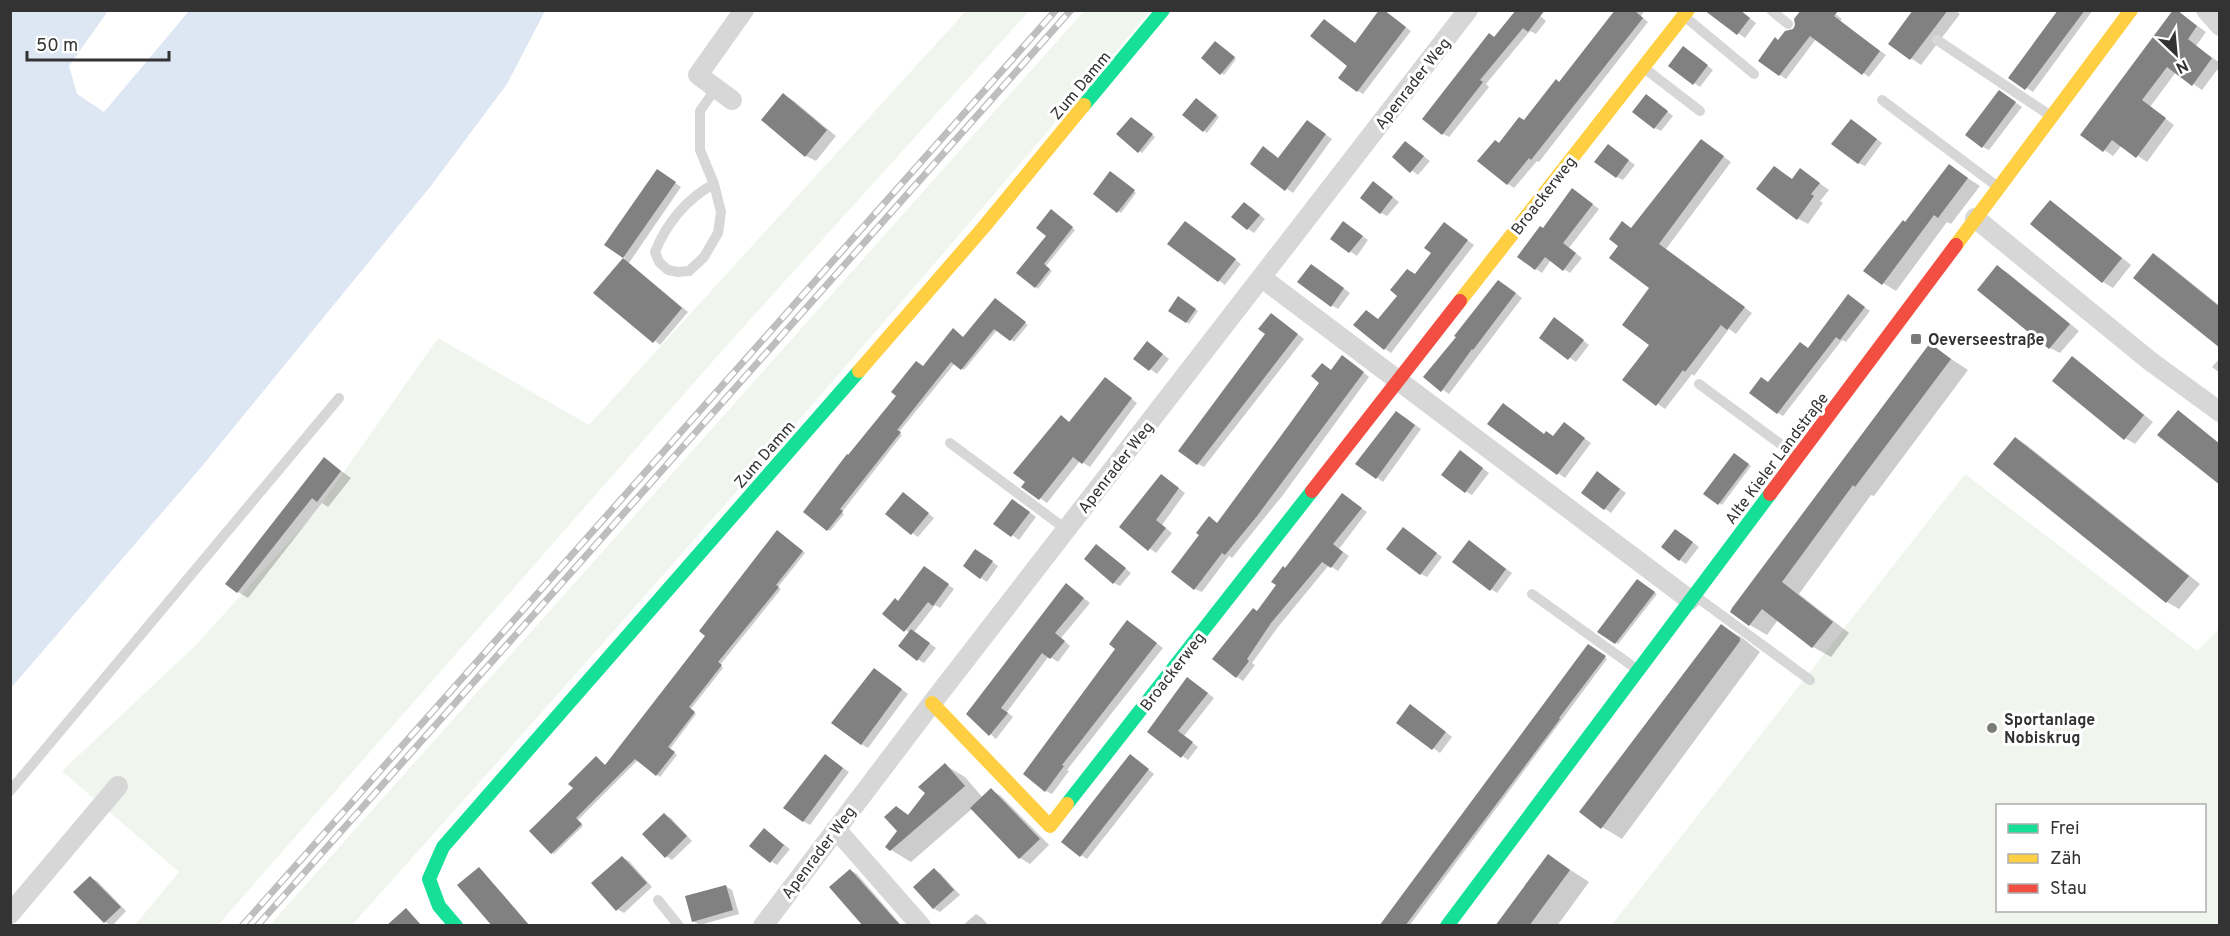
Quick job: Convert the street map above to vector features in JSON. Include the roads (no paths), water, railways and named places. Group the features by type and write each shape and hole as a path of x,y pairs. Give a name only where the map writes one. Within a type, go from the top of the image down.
{"street":[{"path":"732,100 698,75 744,10"},
{"name":"Zum Damm","path":"456,926 439,906 429,879 443,848 975,237 1163,10"},
{"name":"Apenrader Weg","path":"763,926 932,703 1468,10"},
{"name":"Alte Kieler Landstraße","path":"1447,926 2131,10"},
{"path":"2205,10 2220,26"},
{"name":"Broackerweg","path":"932,703 1050,826 1686,13"},
{"path":"1975,218 2151,361 2220,412"},
{"path":"1262,278 1692,597"},
{"path":"10,914 118,786"},
{"path":"836,829 921,926"}],"lane":[{"path":"1771,10 1788,24"},
{"path":"1686,13 1754,74"},
{"path":"1937,40 2051,116"},
{"path":"1644,68 1700,111"},
{"path":"714,184 697,193 676,216 658,244 655,252 659,262 668,270 689,271 704,257 718,233 721,212 714,184 700,150 700,111 716,88"},
{"path":"1882,100 1998,187"},
{"path":"1699,384 1798,457"},
{"path":"10,792 339,398"},
{"path":"950,443 1067,530"},
{"path":"1532,594 1638,670"},
{"path":"1692,597 1810,680"},
{"path":"658,900 679,926"}],"railway":[{"path":"242,926 1056,10"},
{"path":"257,926 1071,10"}],"place":[{"name":"Oeverseestraße","path":"1916,339"},
{"name":"Sportanlage Nobiskrug","path":"1992,728"}]}
